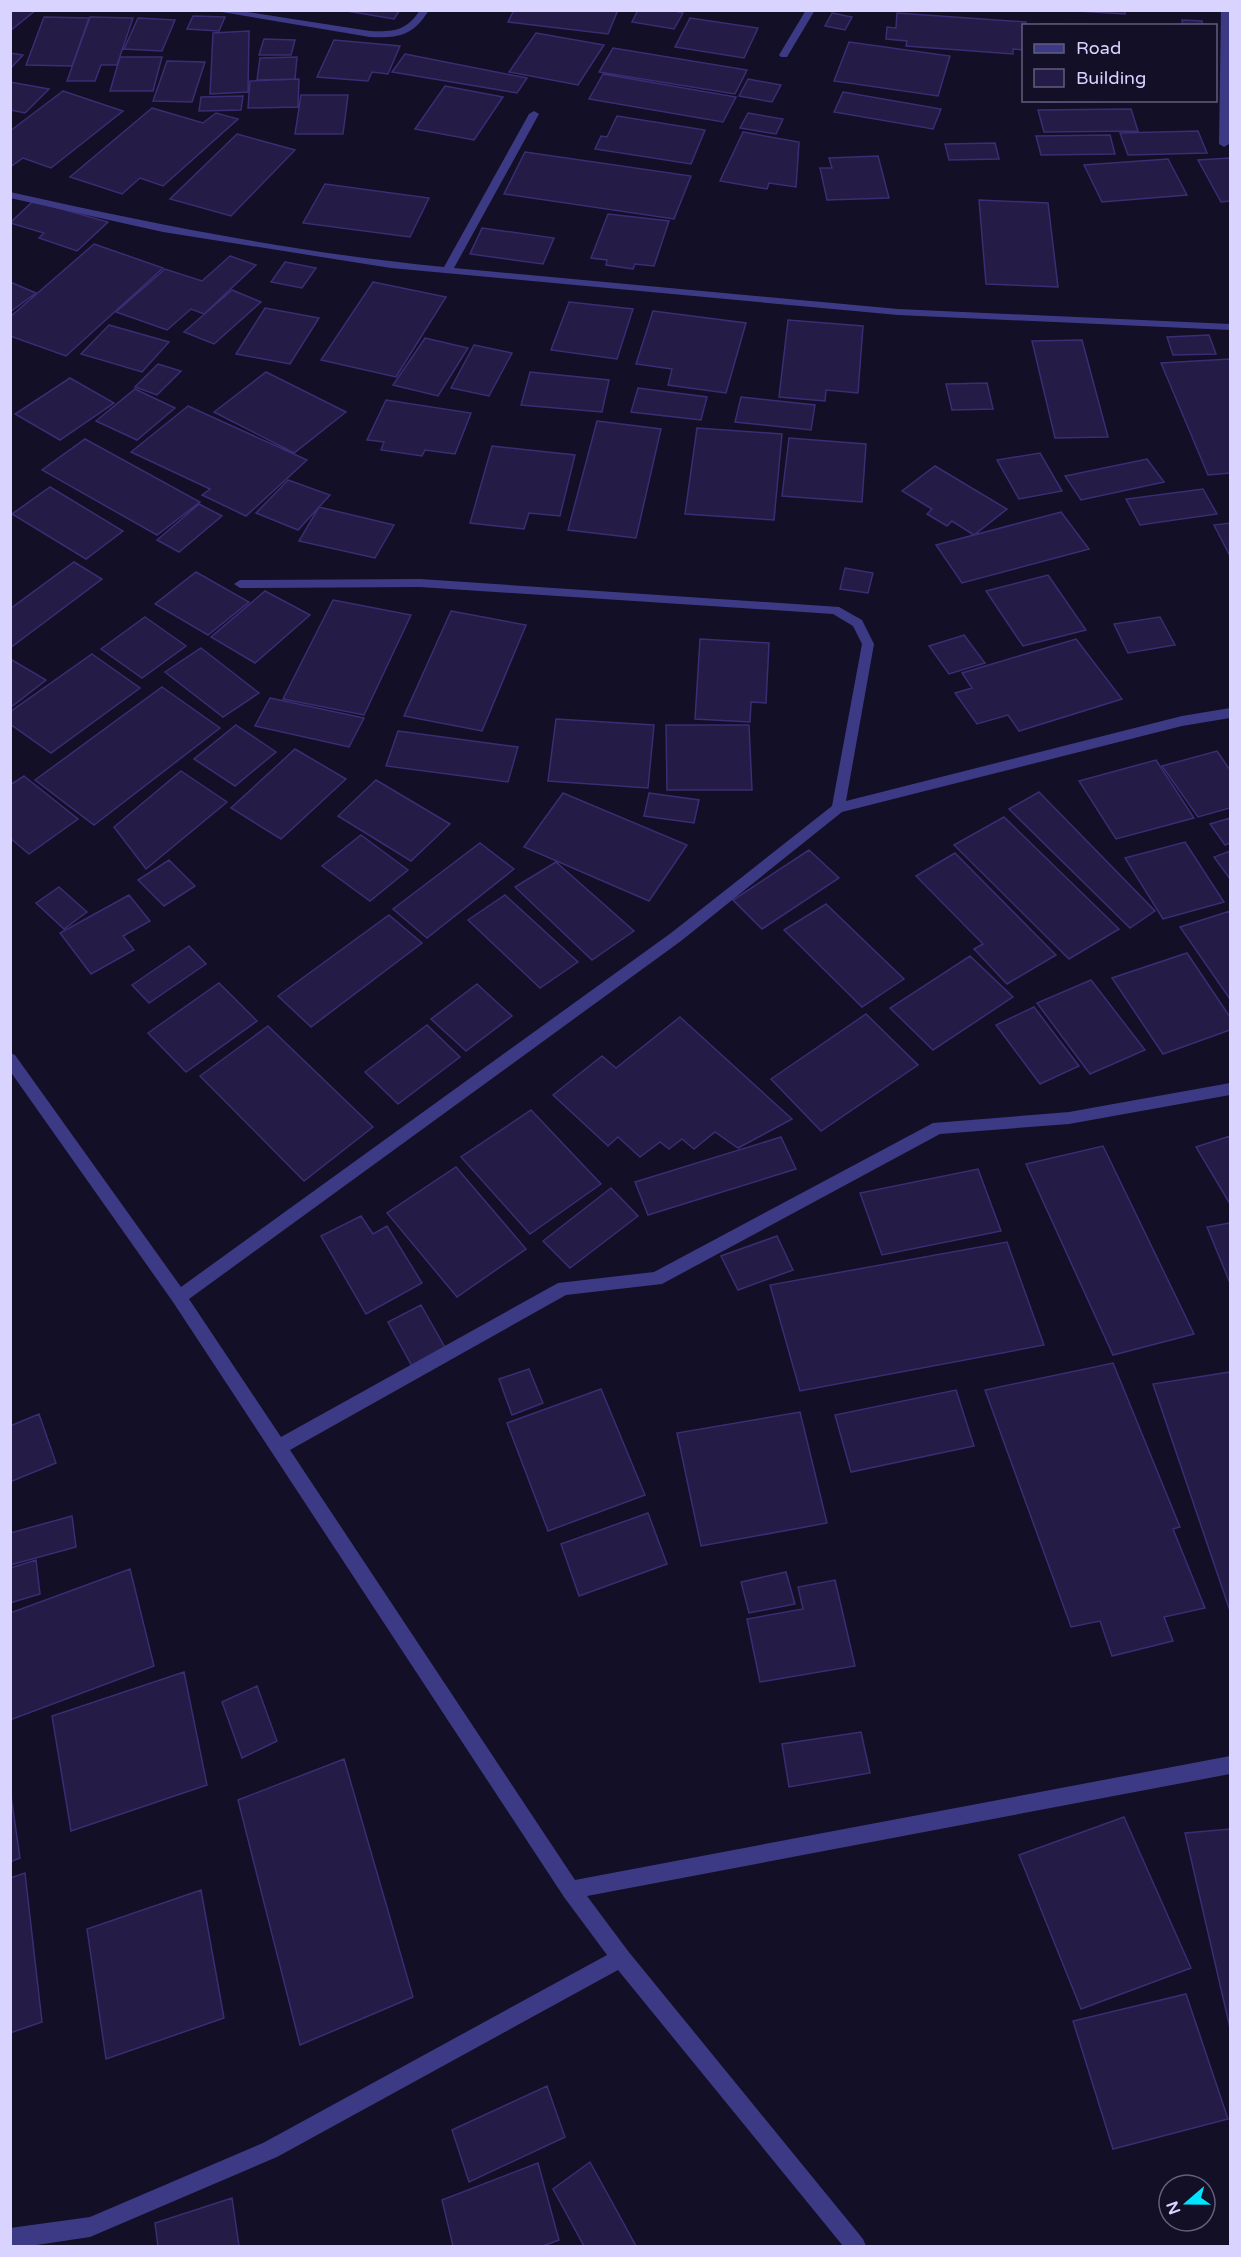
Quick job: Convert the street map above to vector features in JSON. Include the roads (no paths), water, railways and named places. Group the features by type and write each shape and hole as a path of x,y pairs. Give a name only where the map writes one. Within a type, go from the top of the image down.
{"street":[{"path":"214,10 370,34 391,35 407,32 417,23 425,10"},
{"path":"784,55 811,10"},
{"path":"1224,144 1226,10"},
{"path":"447,270 534,114"},
{"path":"10,195 163,229 391,265 531,280 898,312 1230,327"},
{"path":"240,584 420,583 835,610 858,623 868,644 838,808"},
{"path":"179,1297 675,937 838,808 1182,721 1230,713"},
{"path":"10,1059 179,1297 571,1890 621,1958 856,2247"},
{"path":"277,1448 564,1288 656,1279 938,1128 1069,1118 1230,1089"},
{"path":"571,1890 1230,1765"},
{"path":"10,2239 90,2227 270,2150 621,1958"}]}
